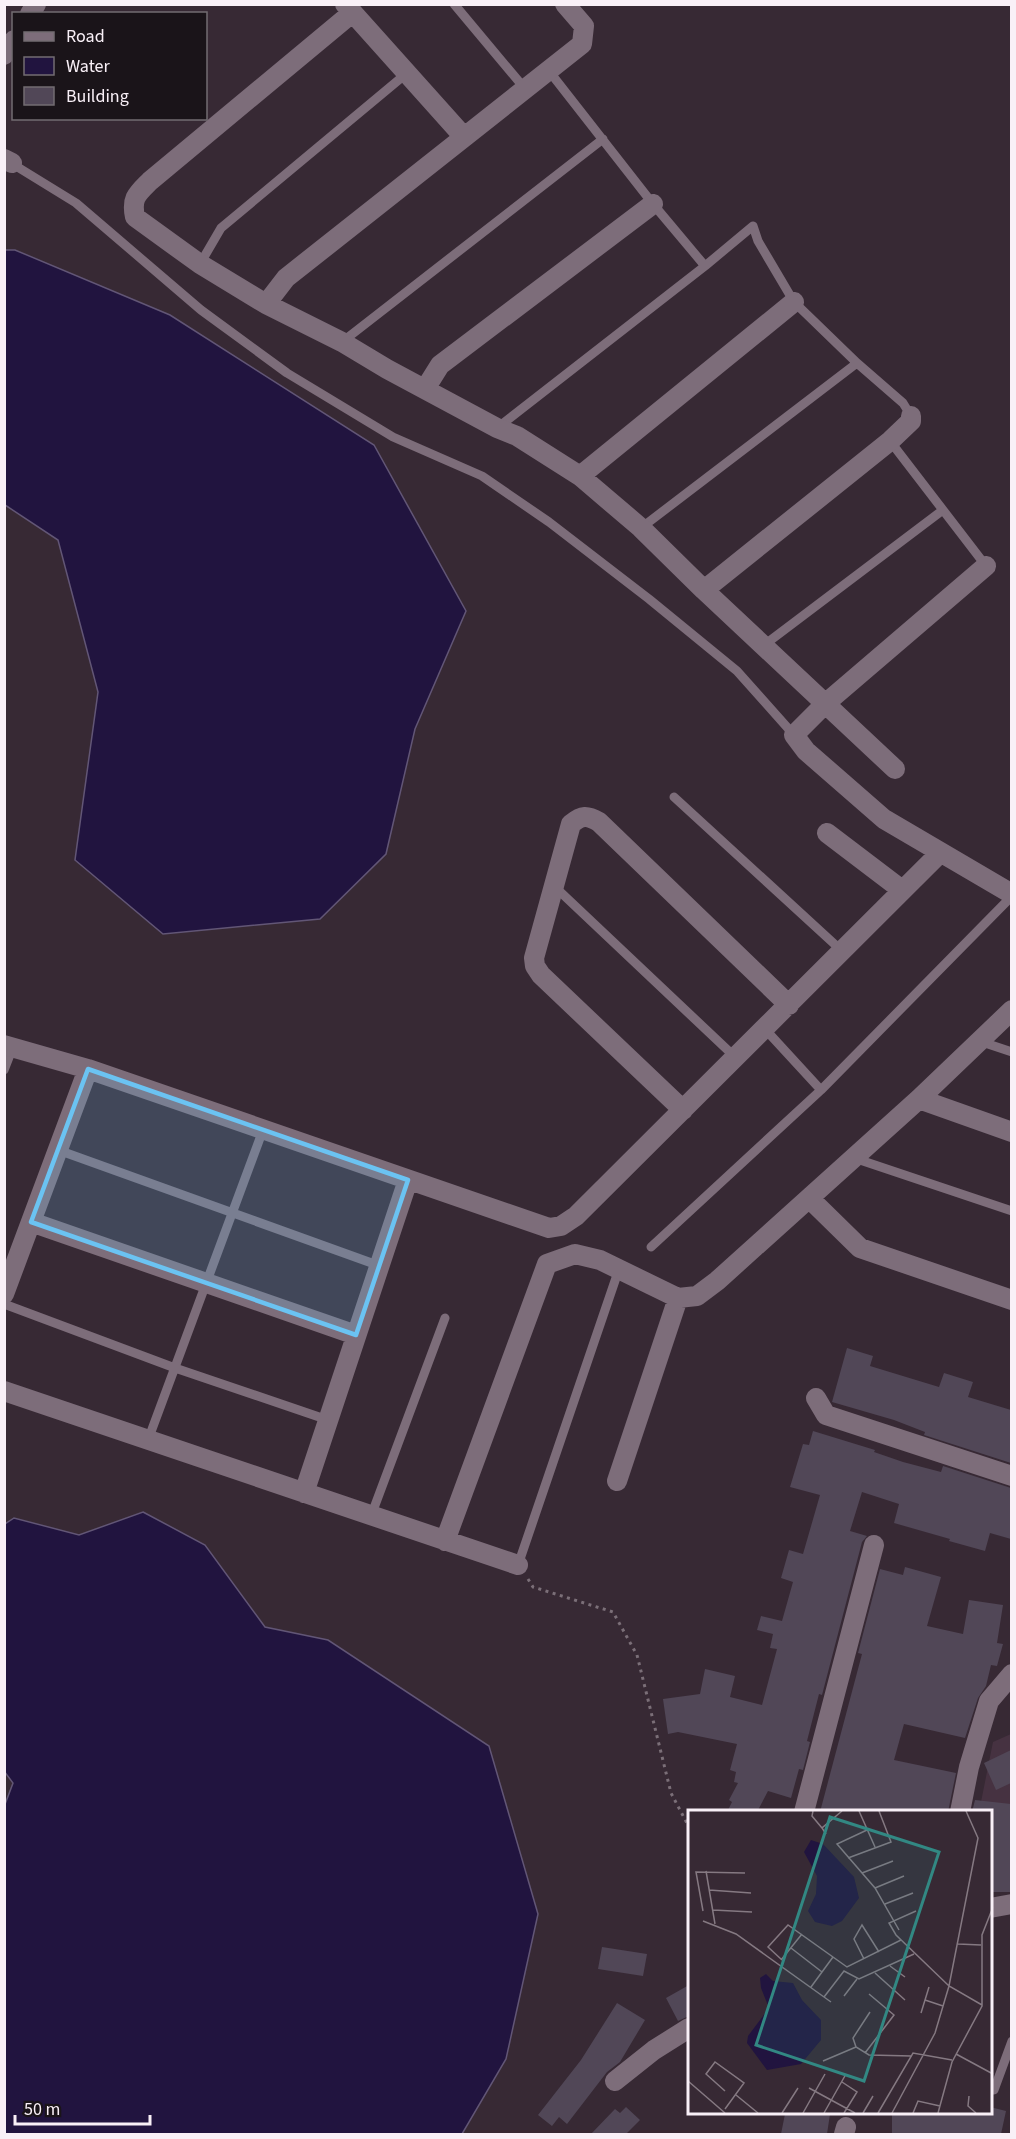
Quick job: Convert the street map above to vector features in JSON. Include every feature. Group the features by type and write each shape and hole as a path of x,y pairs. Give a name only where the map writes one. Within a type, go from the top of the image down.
{"street":[{"path":"266,304 286,278 582,44 584,26 565,4"},
{"path":"464,137 349,9 150,181 135,197 133,207 135,217 200,264 266,304 342,342 497,428 517,436 580,476 641,528 895,770"},
{"path":"425,389 441,365 653,204"},
{"path":"580,476 794,302"},
{"path":"704,590 890,441 912,421 911,416"},
{"path":"986,566 826,704 794,735 806,751 884,819 1011,895"},
{"path":"683,1110 541,975 535,966 534,958 572,824 579,817 589,816 598,822 789,1005"},
{"path":"826,833 902,890"},
{"path":"9,1046 88,1069 549,1228 561,1226 576,1216 940,853"},
{"path":"445,1540 547,1264 575,1254 600,1260 678,1298 697,1296 717,1281 919,1099 1011,1010"},
{"path":"4,1294 88,1069"},
{"path":"919,1099 1011,1132"},
{"path":"304,1493 408,1180"},
{"path":"809,1198 860,1248 1011,1300"},
{"path":"31,1222 356,1335"},
{"path":"617,1481 678,1298"},
{"path":"4,1391 518,1565"},
{"path":"816,1398 826,1415 1011,1476"},
{"path":"805,1810 874,1545"},
{"path":"960,1810 969,1767 988,1701 1011,1674"},
{"path":"992,1908 1011,1904"},
{"path":"615,2081 654,2050 688,2029"}],"lane":[{"path":"454,4 526,90"},
{"path":"549,71 653,204 705,266"},
{"path":"200,264 221,228 407,73"},
{"path":"342,342 603,139"},
{"path":"7,161 76,203 201,310 287,373 393,437 482,476 549,522 737,671 794,735"},
{"path":"497,428 753,226 758,241 794,302 857,363 903,403 911,416"},
{"path":"641,528 857,363"},
{"path":"890,441 986,566"},
{"path":"763,646 943,510"},
{"path":"674,797 842,951"},
{"path":"554,886 736,1058"},
{"path":"651,1246 821,1090 1011,895"},
{"path":"765,1029 821,1090"},
{"path":"979,1041 1011,1052"},
{"path":"4,1070 9,1046"},
{"path":"148,1440 263,1130"},
{"path":"58,1149 380,1266"},
{"path":"854,1158 1011,1211"},
{"path":"518,1565 619,1269"},
{"path":"4,1304 175,1368 328,1420"},
{"path":"371,1516 445,1318"},
{"path":"994,2090 1011,2041"}],"path":[{"path":"518,1565 533,1587 613,1612 637,1655 671,1793 688,1825"}],"highlighted area":[{"path":"88,1069 408,1180 356,1335 31,1222"}],"shaded area":[{"path":"1011,1734 1011,1891 992,1890 992,1810 979,1810 993,1742"}],"water":[{"path":"5,250 15,250 170,315 374,445 466,611 415,729 386,854 320,919 163,934 75,860 98,692 58,540 5,505"},
{"path":"143,1512 205,1545 265,1627 328,1640 489,1746 538,1914 506,2059 462,2134 5,2134 4,1807 13,1783 4,1771 5,1524 14,1518 79,1535"}],"building":[{"path":"847,1348 873,1356 870,1366 939,1387 944,1373 973,1382 968,1397 1011,1410 1011,1463 924,1435 925,1432 894,1420 832,1402"},
{"path":"813,1431 875,1450 874,1452 903,1462 941,1472 943,1466 1011,1488 1011,1539 990,1533 985,1551 949,1541 950,1539 894,1523 899,1504 862,1492 850,1531 867,1536 862,1542 822,1695 819,1694 807,1741 810,1742 803,1770 799,1769 791,1798 768,1791 758,1810 728,1810 732,1802 729,1800 738,1783 734,1782 736,1772 730,1770 737,1744 678,1732 668,1734 663,1699 700,1694 705,1669 735,1676 730,1697 762,1705 777,1649 770,1648 773,1634 757,1630 761,1616 782,1621 793,1582 781,1578 789,1550 803,1554 820,1495 790,1487 803,1444 809,1445"},
{"path":"905,1567 941,1577 927,1626 963,1634 969,1600 1003,1605 997,1643 1003,1644 997,1666 991,1665 986,1686 978,1698 965,1738 904,1724 894,1760 956,1773 948,1810 821,1810 862,1654 858,1653 880,1569 903,1575"},
{"path":"1011,1750 1011,1783 996,1790 984,1763"},
{"path":"975,1800 1011,1804 1011,1892 992,1892 992,1810 972,1810"},
{"path":"602,1947 647,1954 643,1976 598,1969"},
{"path":"688,1986 688,2016 678,2021 666,1998"},
{"path":"617,2003 645,2020 620,2062 607,2072 567,2124 559,2117 552,2126 538,2115 581,2060"},
{"path":"626,2107 640,2120 626,2134 591,2134 615,2109 620,2113"},
{"path":"992,2108 1006,2111 1001,2134 892,2134 892,2115 992,2115"},
{"path":"785,2115 830,2115 827,2134 781,2134"}]}
